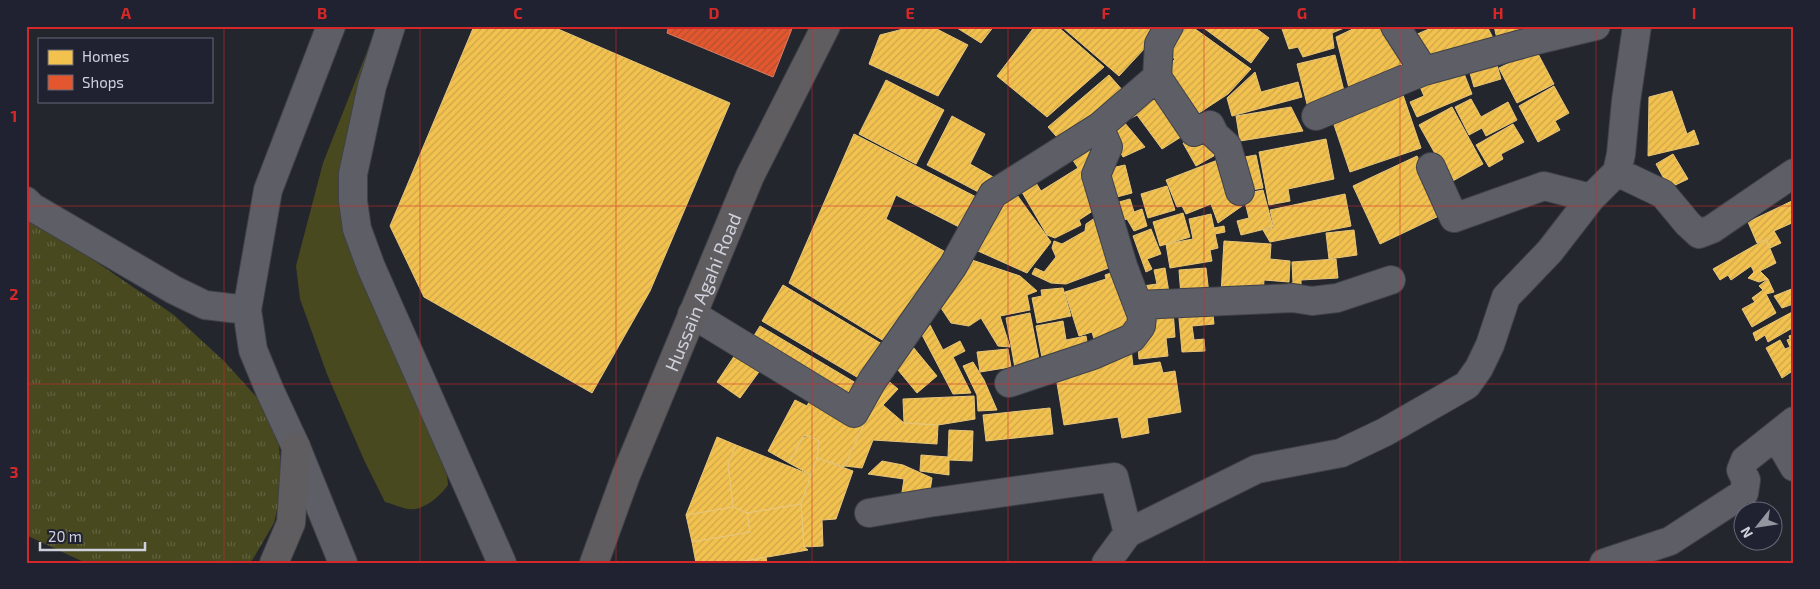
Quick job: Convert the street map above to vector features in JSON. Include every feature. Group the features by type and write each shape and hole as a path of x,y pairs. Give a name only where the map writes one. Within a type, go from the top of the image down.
{"main road":[{"name":"Hussain Agahi Road","path":"594,563 626,475 750,176 826,26"},
{"path":"274,563 291,523 296,447"}],"street":[{"path":"331,26 268,190 247,310 253,350 296,447 343,563"},
{"path":"391,26 372,86 353,174 353,201 357,229 370,267 502,563"},
{"path":"1169,26 1159,44 1156,78 1194,132 1210,125 1215,135 1228,146 1240,191"},
{"path":"1396,26 1424,71"},
{"path":"1316,116 1424,71 1596,26"},
{"path":"1106,563 1128,533 1257,469 1341,453 1385,432 1467,385 1479,368 1490,345 1506,297 1550,250 1591,198 1617,172 1621,154 1626,101 1637,26"},
{"path":"692,314 854,413 872,382 953,266 993,194 1099,127 1156,78"},
{"path":"1009,382 1093,355 1132,338 1140,326 1142,316 1123,266 1096,174 1108,147 1099,127"},
{"path":"1431,167 1454,218 1544,186 1591,198"},
{"path":"1617,172 1663,194 1699,234 1712,229 1794,173"},
{"path":"26,202 174,290 205,305 247,310"},
{"path":"1138,305 1275,298 1312,301 1337,298 1391,280"},
{"path":"1604,563 1660,554 1670,541 1744,493 1746,480 1741,470 1745,460 1785,428 1794,467"},
{"path":"869,513 1114,477 1128,533"}],"green space":[{"path":"377,26 345,212 447,476 448,485 441,493 431,502 414,509 385,502 364,460 327,374 300,299 296,266 323,163"},
{"path":"26,214 174,315 225,362 260,401 279,446 282,489 274,523 249,563 86,563 26,535"}],"building: Homes":[{"path":"474,26 551,26 730,103 650,291 592,393 424,297 390,226"},
{"path":"915,26 931,26 968,45 938,96 869,64 880,35"},
{"path":"954,26 994,26 981,43"},
{"path":"1035,26 1057,26 1104,67 1047,117 997,76"},
{"path":"1061,26 1151,26 1158,34 1119,76"},
{"path":"1183,26 1191,26 1251,69 1228,94 1199,113 1202,117 1192,123 1161,74 1175,59 1164,51"},
{"path":"1201,26 1253,26 1269,38 1251,63"},
{"path":"1281,26 1349,26 1332,33 1334,48 1303,57 1298,47 1289,49"},
{"path":"1359,26 1390,26 1416,69 1350,92 1336,37"},
{"path":"1436,26 1487,26 1497,46 1428,65 1408,38"},
{"path":"1494,26 1528,26 1530,35 1498,43"},
{"path":"1536,50 1554,84 1517,103 1499,68"},
{"path":"1335,55 1346,99 1308,108 1297,64"},
{"path":"1495,58 1501,79 1474,87 1468,66"},
{"path":"1460,63 1472,94 1417,117 1410,102 1424,96 1417,80"},
{"path":"1255,72 1261,92 1298,82 1302,97 1232,116 1227,98"},
{"path":"1109,75 1125,93 1064,145 1048,127"},
{"path":"886,80 944,110 916,164 859,134"},
{"path":"1157,85 1192,130 1162,149 1137,115 1124,122 1145,147 1123,157 1106,125"},
{"path":"1554,86 1569,113 1555,121 1560,130 1538,142 1519,106"},
{"path":"1672,91 1687,134 1694,130 1699,144 1648,156 1649,97"},
{"path":"1402,92 1421,148 1350,172 1331,116"},
{"path":"1471,99 1481,117 1508,102 1517,120 1486,136 1482,128 1469,135 1455,107"},
{"path":"1291,107 1303,131 1240,141 1236,116"},
{"path":"1452,107 1483,164 1451,182 1419,125"},
{"path":"952,116 985,134 970,164 995,178 986,196 927,165"},
{"path":"1513,124 1524,142 1501,154 1503,159 1489,167 1476,145"},
{"path":"1206,130 1219,153 1196,166 1183,143"},
{"path":"854,134 982,200 965,230 896,195 886,219 951,255 884,341 789,283"},
{"path":"1093,139 1101,153 1102,205 1079,220 1081,225 1055,238 1047,235 1019,187 1033,178 1041,191 1078,168 1069,154"},
{"path":"1326,139 1334,179 1288,189 1290,201 1269,205 1259,152"},
{"path":"1673,154 1688,179 1669,188 1656,164"},
{"path":"1256,155 1263,188 1246,191 1239,158"},
{"path":"1228,156 1242,206 1218,223 1211,204 1186,214 1182,206 1177,207 1166,180"},
{"path":"1417,156 1445,213 1380,244 1353,186"},
{"path":"1125,165 1132,193 1109,199 1102,170"},
{"path":"1167,186 1175,210 1148,218 1141,194"},
{"path":"1263,190 1273,227 1241,235 1237,221 1249,218 1243,194"},
{"path":"1345,194 1351,226 1270,242 1263,230 1274,228 1270,210"},
{"path":"1017,195 1051,242 1027,273 969,247 994,203"},
{"path":"1130,199 1134,212 1142,209 1147,226 1134,231 1127,219 1114,223 1108,205"},
{"path":"1794,200 1794,222 1774,231 1781,243 1770,248 1766,239 1757,243 1748,222"},
{"path":"1105,211 1119,264 1066,284 1051,283 1032,274 1035,268 1044,272 1056,257 1052,248 1054,241 1062,244 1085,231 1086,224"},
{"path":"1183,213 1190,237 1160,246 1153,222"},
{"path":"1211,214 1214,228 1224,226 1225,232 1215,234 1218,248 1210,250 1212,261 1170,268 1166,244 1193,239 1189,219"},
{"path":"1151,229 1161,254 1147,259 1152,269 1146,272 1133,236"},
{"path":"1354,230 1357,255 1329,259 1326,233"},
{"path":"1766,239 1776,263 1760,271 1768,279 1759,282 1748,278 1754,272 1751,266 1731,280 1728,275 1720,280 1713,269"},
{"path":"1224,241 1271,244 1270,259 1290,261 1289,282 1264,280 1263,296 1221,294"},
{"path":"1336,259 1338,278 1301,280 1301,286 1288,287 1288,284 1293,283 1292,262"},
{"path":"972,260 1020,276 1037,291 1027,295 1030,310 1000,316 1010,347 998,346 981,318 969,326 951,323 937,302"},
{"path":"1165,268 1170,299 1146,303 1143,286 1157,284 1154,270"},
{"path":"1206,268 1209,294 1181,296 1179,270"},
{"path":"1122,269 1137,317 1127,321 1131,335 1096,346 1092,332 1079,336 1065,292 1106,279 1105,275"},
{"path":"1768,279 1774,292 1766,294 1776,313 1752,327 1742,309 1755,302 1752,298 1763,290 1759,286"},
{"path":"783,285 882,344 862,380 762,321"},
{"path":"1063,288 1071,316 1037,323 1032,298 1042,296 1041,290"},
{"path":"1794,288 1794,307 1793,304 1782,308 1774,296"},
{"path":"1212,304 1214,324 1192,326 1194,340 1204,339 1205,351 1182,352 1178,307"},
{"path":"1173,310 1175,337 1166,338 1168,356 1139,359 1137,335 1153,334 1151,311"},
{"path":"1794,311 1794,327 1768,342 1765,335 1756,341 1753,333"},
{"path":"1030,313 1040,364 1015,368 1006,318"},
{"path":"1063,321 1066,340 1086,336 1089,354 1043,363 1036,326"},
{"path":"930,325 943,350 960,341 965,351 953,357 971,393 953,394 920,331"},
{"path":"760,326 861,386 849,408 747,347"},
{"path":"1794,334 1794,370 1782,378 1766,348 1780,340 1785,349 1790,347 1787,340 1790,339 1789,336"},
{"path":"913,347 937,376 917,393 893,364"},
{"path":"1008,349 1011,367 980,372 977,352"},
{"path":"1131,349 1133,366 1160,362 1163,373 1175,371 1181,412 1147,418 1149,433 1122,438 1118,417 1064,425 1055,371"},
{"path":"737,352 761,369 740,398 717,382"},
{"path":"973,362 984,380 997,410 978,411 977,395 963,366"},
{"path":"880,374 898,389 883,405 904,423 938,425 937,444 873,440 862,468 845,466 864,424 858,422"},
{"path":"813,394 864,424 844,467 817,458 819,441 809,436 804,436 789,463 768,451 795,400 807,406"},
{"path":"974,396 975,419 938,425 904,423 903,399"},
{"path":"1050,408 1053,434 986,441 983,415"},
{"path":"949,430 973,431 972,461 949,460 949,475 920,471 921,455 948,457"},
{"path":"809,436 819,441 817,458 811,475 789,463 802,438"},
{"path":"717,437 736,445 728,465 733,507 686,515"},
{"path":"736,445 811,475 801,504 747,513 733,507 728,465"},
{"path":"817,458 853,471 836,519 822,520 823,546 804,547 801,504"},
{"path":"882,461 903,465 932,478 928,503 901,499 904,479 868,474"},
{"path":"801,504 804,547 808,550 733,563 696,563 692,542 750,532 747,513"},
{"path":"733,507 747,513 750,532 692,542 686,515"},
{"path":"766,557 767,563 733,563"}],"building: Shops":[{"path":"669,26 793,26 773,77 667,33"}]}
